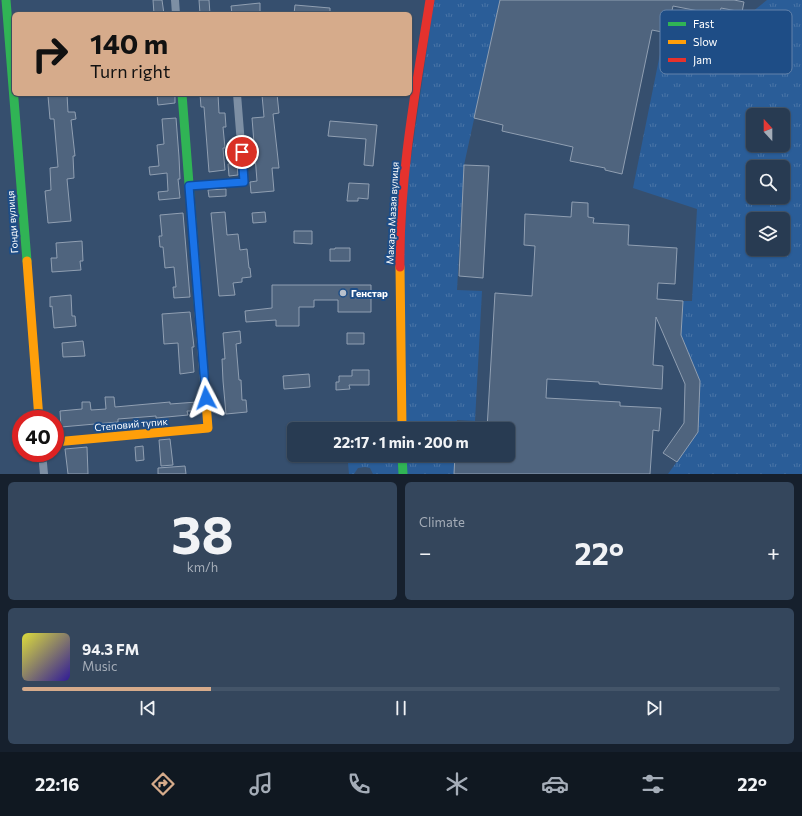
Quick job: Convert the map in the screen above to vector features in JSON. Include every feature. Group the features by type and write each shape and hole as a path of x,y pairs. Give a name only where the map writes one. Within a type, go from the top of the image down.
{"street":[{"name":"Гонди вулиця","path":"6,0 12,76"},
{"path":"175,0 176,12"},
{"name":"Макара Мазая вулиця","path":"402,422 400,255 403,185 410,125 430,0"},
{"name":"Гонди вулиця","path":"14,96 38,410"},
{"path":"182,96 189,186 244,182 237,96"},
{"name":"Степовий тупик","path":"64,441 208,428 189,186"},
{"path":"43,462 44,474"},
{"path":"402,462 403,474"}],"green space":[{"path":"434,0 500,0 464,165 457,290 482,291 475,421 457,420 457,422 406,422 404,255 407,185"},
{"path":"767,0 802,0 802,474 668,474 698,432 700,381 681,335 683,301 692,301 697,209 633,188 660,54 660,74 792,74 792,10 754,10"},
{"path":"399,462 400,474 373,474 370,468 365,467 358,468 354,474 349,474 348,463"},
{"path":"406,462 455,462 454,474 407,474"}],"building":[{"path":"153,0 162,0 164,12 154,12"},
{"path":"199,0 209,0 210,12 200,12"},
{"path":"500,0 734,0 744,2 742,10 721,8 720,10 693,10 673,6 672,10 660,10 660,32 652,30 622,174 605,170 605,168 570,161 573,147 502,131 503,125 474,118"},
{"path":"260,3 260,12 232,12 231,6"},
{"path":"295,5 330,8 330,12 294,12"},
{"path":"48,96 67,96 68,112 75,112 76,119 71,120 75,156 73,156 74,178 67,179 71,221 48,223 45,191 51,190 50,168 58,167 54,119 50,119"},
{"path":"157,96 175,96 175,103 158,105"},
{"path":"200,96 218,96 219,113 225,113 226,127 223,127 225,148 223,148 225,170 209,172 204,107 201,107"},
{"path":"262,96 277,96 279,113 273,114 279,168 272,168 274,191 251,193 250,182 257,181 252,118 264,117"},
{"path":"176,118 180,198 159,200 158,192 168,191 167,173 150,175 149,167 159,166 157,145 164,144 162,119"},
{"path":"330,121 377,125 373,166 364,165 366,139 328,136"},
{"path":"237,163 238,175 229,176 228,164"},
{"path":"464,165 489,166 483,278 459,276"},
{"path":"349,183 369,184 368,199 358,198 358,201 347,201"},
{"path":"226,189 226,196 209,197 208,190"},
{"path":"572,202 588,203 588,217 594,218 593,223 629,225 628,245 677,248 675,284 658,283 657,299 683,301 681,335 700,381 698,432 677,462 663,453 684,423 685,384 656,317 653,365 663,366 662,389 599,384 599,382 547,379 546,398 620,402 620,406 661,408 659,431 653,430 650,474 454,474 455,462 515,462 515,422 487,422 495,293 532,296 535,246 524,245 525,214 571,217"},
{"path":"225,212 227,235 238,234 240,250 247,249 251,277 242,278 242,282 233,283 235,295 219,296 211,213"},
{"path":"265,212 266,222 253,223 252,213"},
{"path":"183,213 190,297 174,298 173,287 176,287 174,267 165,268 163,247 160,247 159,236 162,236 160,215"},
{"path":"294,231 312,231 312,244 294,243"},
{"path":"82,241 83,261 80,261 81,270 52,272 51,258 57,258 56,243"},
{"path":"350,248 350,261 330,261 330,249"},
{"path":"272,285 371,285 371,312 338,312 338,300 314,300 314,307 299,307 299,326 276,326 276,320 246,322 245,311 272,308"},
{"path":"71,295 72,316 75,316 76,326 54,328 52,306 50,307 50,297"},
{"path":"190,312 194,347 192,347 194,372 180,374 178,343 164,344 162,314"},
{"path":"240,331 241,343 236,344 239,380 241,380 242,400 246,400 247,412 226,414 222,359 225,359 223,333"},
{"path":"347,333 364,333 364,344 347,344"},
{"path":"83,341 85,356 63,357 62,343"},
{"path":"352,370 369,370 369,385 349,385 350,389 336,390 336,382 339,382 339,376 352,376"},
{"path":"309,374 310,387 284,389 283,376"},
{"path":"105,397 114,397 115,407 170,402 170,404 197,402 198,411 187,411 188,415 118,419 118,422 64,427 64,411 82,409 82,402 90,402 91,410 106,409"},
{"path":"170,439 173,465 161,466 159,440"},
{"path":"143,446 144,460 136,461 135,447"},
{"path":"87,447 88,474 68,474 65,449"},
{"path":"185,466 186,474 158,474 158,468"}],"traffic: fast":[{"path":"6,0 12,75"},
{"path":"14,96 27,261"},
{"path":"182,96 199,312"},
{"path":"402,462 403,474"}],"traffic: slow":[{"path":"27,261 38,410"},
{"path":"400,267 402,422"},
{"path":"64,441 208,428 199,312"}],"traffic: jam":[{"path":"400,267 400,233 405,166 430,0"}],"place":[{"name":"Генстар","path":"343,293"}],"route":[{"path":"206,398 189,186 244,182 242,152"}]}
